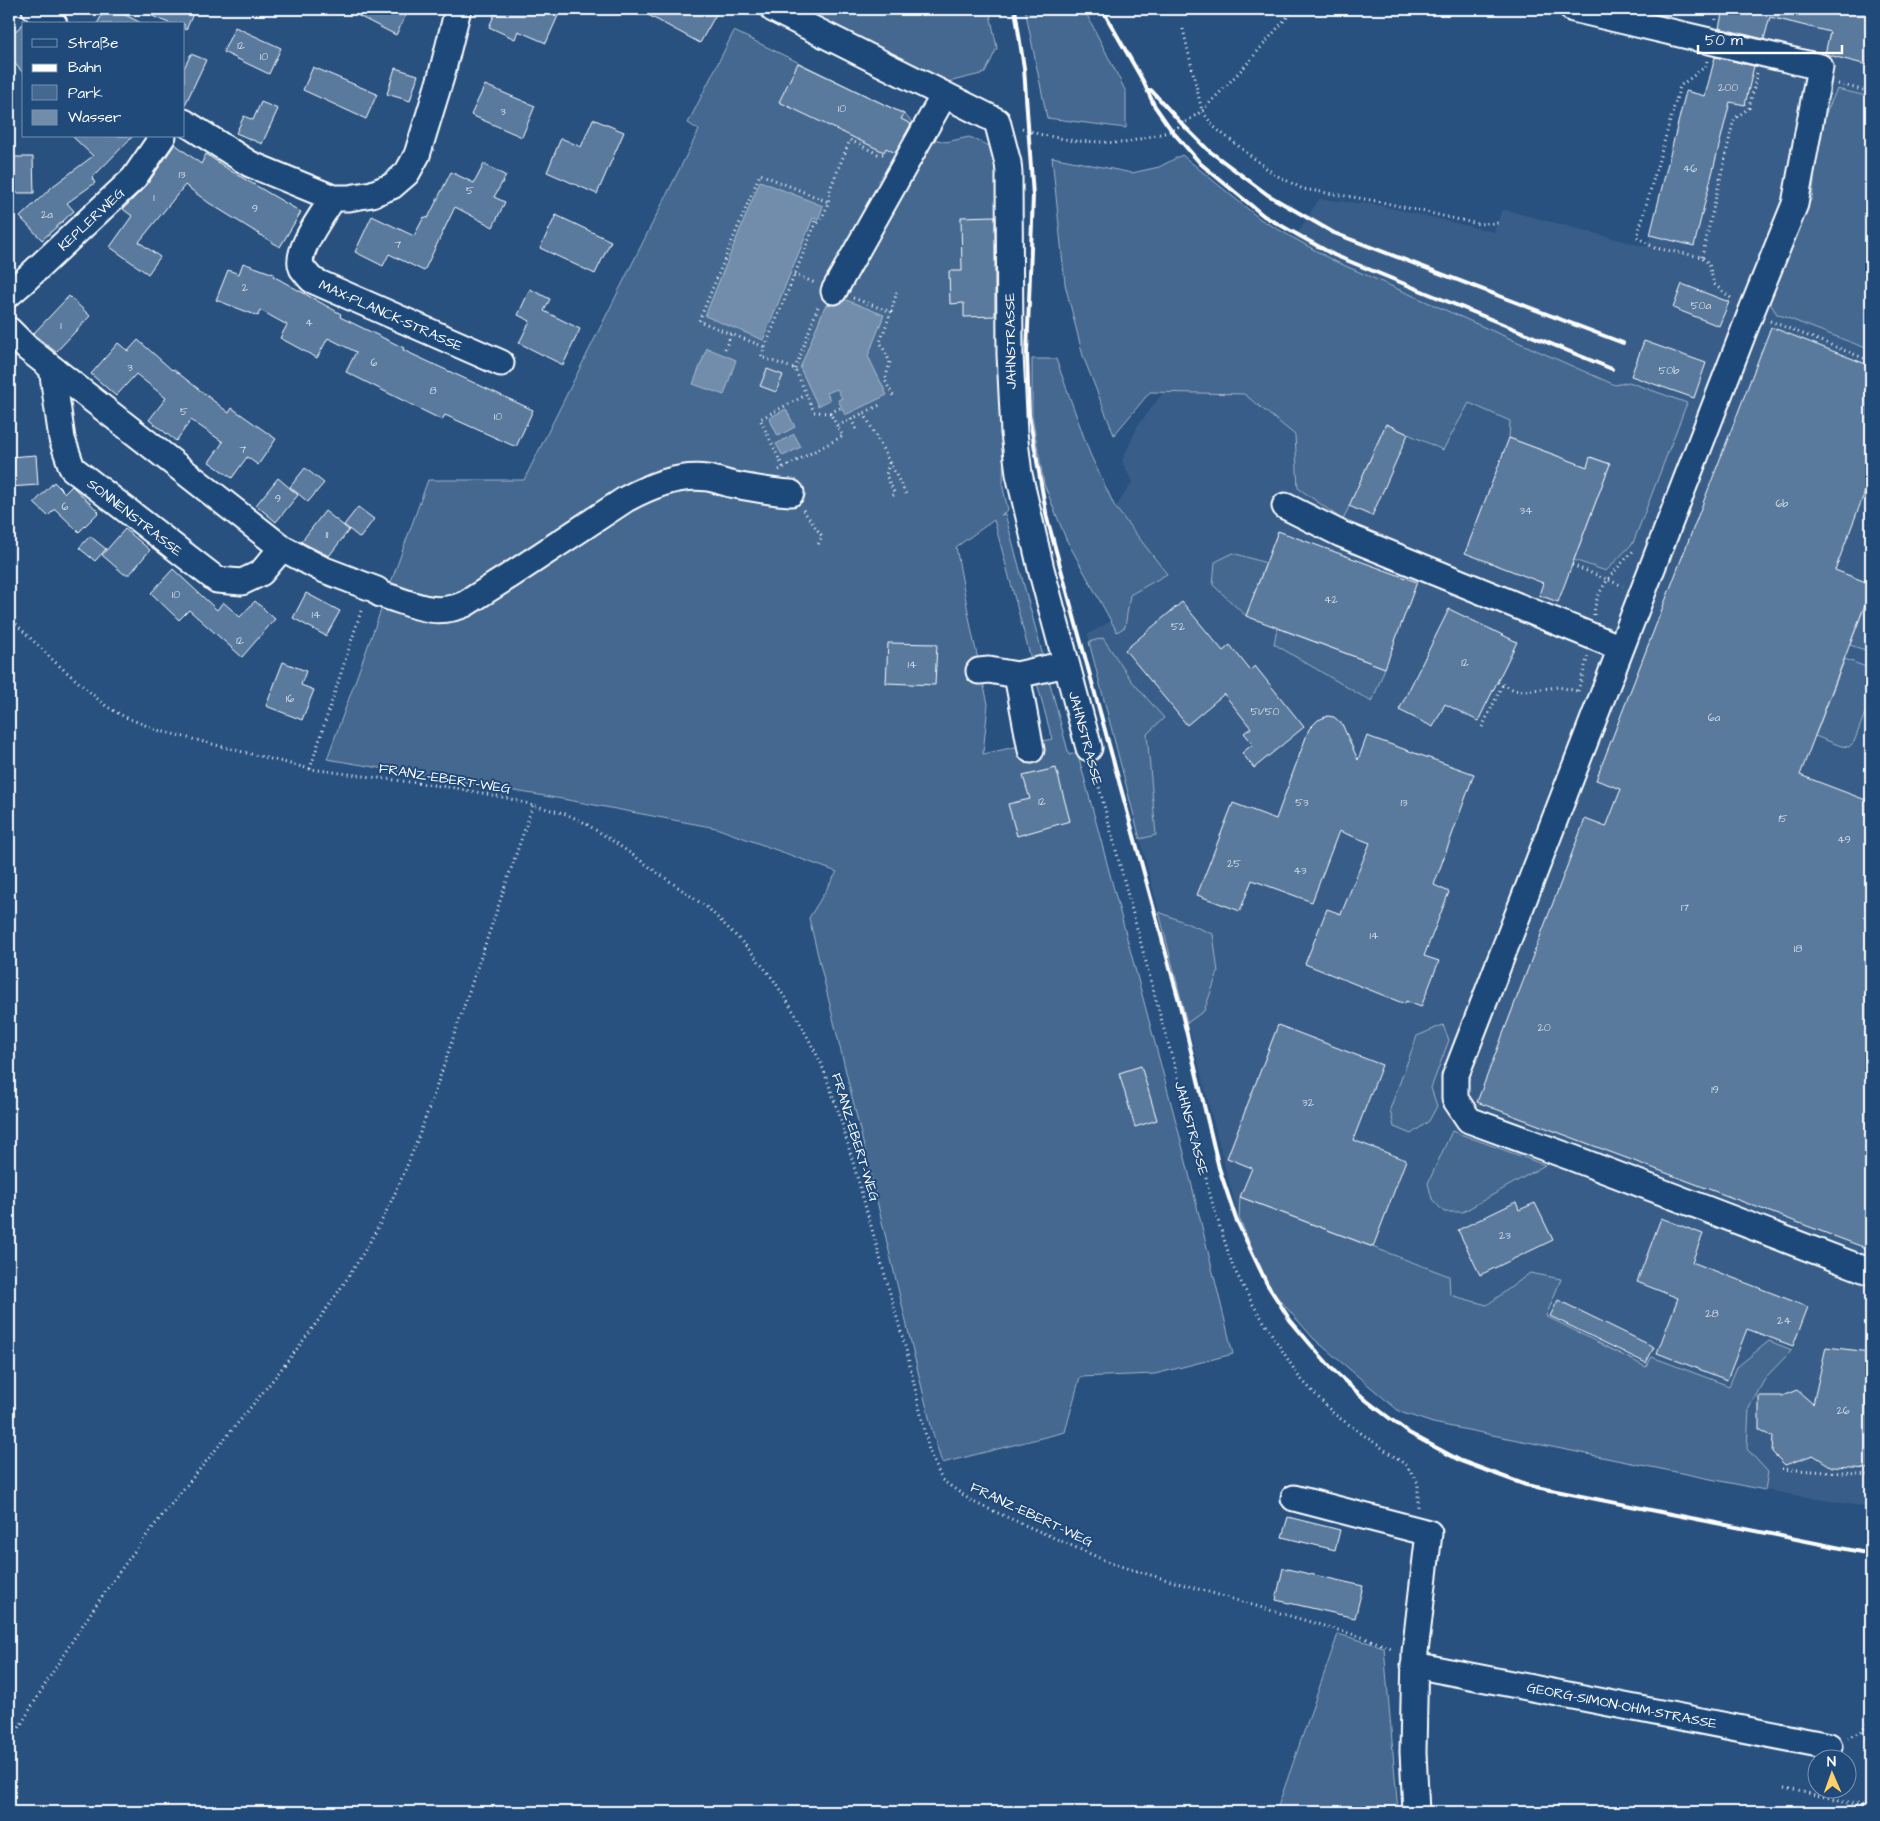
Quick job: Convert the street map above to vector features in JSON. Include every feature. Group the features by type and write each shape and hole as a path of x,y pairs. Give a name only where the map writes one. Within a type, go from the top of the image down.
{"street":[{"path":"35,9 51,22"},
{"path":"185,123 250,164 333,198 349,198 372,194 392,186 407,173 418,155 442,78 458,9"},
{"path":"773,9 997,121"},
{"path":"1572,9 1820,68 1795,204 1750,314 1455,1077 1455,1099 1469,1120 1871,1272"},
{"path":"829,289 910,156 944,94"},
{"name":"JAHNSTRASSE","path":"997,121 1009,173 1010,354 1015,442 1025,508 1089,748"},
{"name":"KEPLERWEG","path":"9,294 134,178 162,138"},
{"name":"MAX-PLANCK-STRASSE","path":"333,198 304,245 301,256 302,267 312,280 501,363"},
{"path":"9,330 28,349 282,548 322,569 377,590 380,594 425,609 456,608 518,571 626,499 644,489 667,481 699,478 772,492 791,493"},
{"name":"SONNENSTRASSE","path":"52,368 62,439 72,468 217,580 242,582 261,573 282,548"},
{"path":"1285,506 1341,534 1622,648"},
{"path":"979,670 1018,675 1066,664"},
{"path":"1018,675 1031,750"},
{"path":"1294,1498 1424,1522 1405,1658 1416,1812"},
{"name":"GEORG-SIMON-OHM-STRASSE","path":"1405,1658 1829,1746"}],"path":[{"path":"997,121 1038,134 1075,141 1124,143 1172,131 1202,112 1294,9"},
{"path":"1715,9 1716,20 1706,66 1680,86 1637,237 1655,248 1702,258 1709,264 1714,284 1732,298 1733,306 1871,362"},
{"path":"1183,29 1202,112 1214,127 1274,174 1303,189 1377,201 1478,224 1498,223"},
{"path":"1702,258 1734,119 1749,108 1757,72"},
{"path":"1866,79 1871,87"},
{"path":"814,227 821,221 828,202 830,189 850,140 878,154 890,154 900,159 910,156"},
{"path":"765,347 700,321 760,174 828,202"},
{"path":"795,369 761,357 814,227 815,219"},
{"path":"794,274 890,312"},
{"path":"894,398 885,380 890,362 880,342 898,288"},
{"path":"829,289 795,369 814,412 830,413 842,407"},
{"path":"725,349 731,334"},
{"path":"783,468 760,419 806,396"},
{"path":"838,426 882,404"},
{"path":"818,545 822,536 781,479 777,470 842,436 830,413"},
{"path":"864,413 907,496"},
{"path":"851,419 857,431"},
{"path":"890,462 886,475 895,494 890,497"},
{"path":"1578,691 1594,636 1595,604 1607,579 1638,547"},
{"path":"1572,565 1642,594"},
{"path":"310,769 369,587"},
{"name":"FRANZ-EBERT-WEG","path":"9,617 54,662 106,706 122,716 158,730 310,769 456,788 507,798 566,814 583,822 634,855 709,909 747,948 773,979 797,1017 821,1063 840,1113 907,1353 929,1450 942,1480 972,1502 1113,1564 1356,1636 1405,1658"},
{"path":"1498,682 1514,690 1524,691 1558,686 1578,691 1600,703"},
{"path":"1482,727 1503,684"},
{"name":"JAHNSTRASSE","path":"1089,748 1163,1026 1194,1131 1212,1202 1233,1267 1252,1303 1300,1377 1334,1414 1406,1465 1418,1483 1424,1522"},
{"path":"9,1745 68,1645 140,1543 263,1392 324,1312 370,1240 396,1192 431,1102 533,805"},
{"path":"1782,1469 1871,1475"},
{"path":"1829,1746 1861,1732 1871,1720"},
{"path":"1784,1788 1871,1807"}],"shaded area":[{"path":"1723,9 1871,9 1871,1508 1765,1490 1433,1423 1400,1412 1314,1339 1270,1289 1239,1218 1089,642 1088,634 1111,621 1066,539 1115,507 1120,501 1132,482 1122,461 1138,425 1202,342 1294,239 1319,199 1378,205 1494,232 1502,209 1647,247 1686,91 1705,95 1715,56"}],"green space":[{"path":"802,9 989,9 997,48 985,73 948,82"},
{"path":"1025,9 1084,9 1126,92 1126,128 1047,118"},
{"path":"734,31 904,114 929,138 946,142 969,137 992,147 997,186 1005,374 1003,488 1008,510 1001,515 1005,514 1044,660 1032,663 994,520 956,547 988,704 983,754 1052,739 1036,679 1048,676 1069,755 1078,752 1180,1137 1233,1354 1155,1374 1080,1377 1065,1432 942,1463 933,1434 809,918 837,872 716,828 568,800 327,759 428,480 524,480 699,130 688,123"},
{"path":"1837,89 1871,97 1871,350 1777,314 1767,299 1790,240 1812,198 1821,124"},
{"path":"1182,155 1260,219 1332,260 1615,385 1629,382 1687,403 1633,543 1606,571 1574,560 1610,464 1591,457 1587,467 1509,438 1510,421 1469,403 1443,450 1386,424 1343,520 1298,488 1295,435 1244,394 1150,392 1114,435 1083,356 1065,284 1052,157 1132,173 1159,167"},
{"path":"1032,359 1056,359 1090,454 1115,507 1167,574 1130,595 1125,627 1117,632 1066,539 1044,484 1032,416"},
{"path":"1233,553 1266,563 1246,616 1213,585 1215,562"},
{"path":"1871,589 1871,652 1850,645"},
{"path":"1277,628 1385,668 1372,702 1274,644"},
{"path":"1103,638 1131,680 1164,718 1147,734 1156,835 1140,839 1089,642"},
{"path":"1845,659 1866,667 1871,673 1871,697 1854,742 1849,747 1841,746 1815,736"},
{"path":"1871,734 1871,769 1866,752"},
{"path":"1159,912 1213,934 1218,972 1204,1011 1187,1023"},
{"path":"1443,1025 1449,1040 1431,1088 1437,1106 1429,1121 1411,1134 1394,1127 1390,1109 1417,1036"},
{"path":"1452,1131 1545,1165 1463,1212 1444,1212 1432,1199 1428,1183"},
{"path":"1240,1197 1449,1276 1450,1295 1487,1305 1530,1273 1561,1279 1546,1316 1646,1367 1652,1357 1729,1386 1737,1367 1769,1341 1792,1350 1766,1377 1749,1408 1747,1449 1768,1472 1765,1490 1433,1423 1400,1412 1314,1339 1270,1289 1239,1218"},
{"path":"1338,1634 1384,1647 1398,1812 1276,1812"}],"water":[{"path":"760,181 823,206 818,220 813,218 763,340 705,316"},
{"path":"844,299 884,315 868,356 887,395 845,415 838,400 842,398 837,389 827,393 830,400 818,406 800,368 825,306"},
{"path":"707,348 736,360 724,395 693,384"},
{"path":"786,409 795,427 778,436 769,418"},
{"path":"794,434 801,447 783,456 776,444"}],"building":[{"path":"105,9 114,9 139,22 98,22"},
{"path":"136,9 195,9 186,30 185,22 166,22"},
{"path":"345,9 409,9 396,35"},
{"path":"497,9 561,9 546,43 518,31 515,39 489,27"},
{"path":"637,9 719,9 700,43"},
{"path":"1723,9 1871,9 1871,66 1825,54 1830,32 1770,17 1764,39 1719,28"},
{"path":"22,25 22,72 9,57 9,37"},
{"path":"235,27 281,48 269,74 223,52"},
{"path":"191,54 206,60 185,105 185,66"},
{"path":"1715,57 1754,66 1745,105 1730,102 1694,246 1650,235 1686,91 1705,96"},
{"path":"798,63 904,114 901,119 911,124 895,153 886,148 884,152 779,102"},
{"path":"313,67 377,94 366,119 303,90"},
{"path":"395,68 418,75 410,101 387,94"},
{"path":"485,85 535,106 522,137 471,115"},
{"path":"261,102 278,109 262,144 236,133 244,116 253,120"},
{"path":"593,119 624,132 597,194 547,172 561,138 581,147"},
{"path":"74,138 131,138 92,178 95,183 67,203 74,211 42,240 20,217 53,186 93,156"},
{"path":"175,144 201,164 206,154 301,212 280,247 209,203 185,185 139,242 160,257 148,274 110,247 132,216 123,209 146,186"},
{"path":"9,157 33,157 34,193 9,193"},
{"path":"484,164 506,176 494,197 505,202 493,227 455,207 424,271 389,254 383,266 355,252 372,216 414,236 424,217 428,218 451,172 474,183"},
{"path":"556,215 611,241 595,274 540,248"},
{"path":"995,216 995,316 964,317 964,303 950,304 949,271 962,271 961,217"},
{"path":"243,263 274,274 273,276 341,314 340,317 404,348 403,350 533,410 516,447 445,415 442,420 346,372 356,352 328,338 317,358 280,338 287,325 260,310 258,316 216,300 228,270 239,274"},
{"path":"1682,284 1729,302 1719,326 1673,308"},
{"path":"530,289 550,299 544,311 580,329 563,365 519,343 530,321 518,315"},
{"path":"69,296 90,316 56,352 33,334"},
{"path":"1771,327 1871,366 1871,476 1835,570 1871,584 1871,589 1800,775 1871,802 1871,1250 1477,1102 1585,819 1606,827 1621,789 1596,780"},
{"path":"138,340 172,370 229,413 232,408 276,439 258,465 247,457 232,478 209,462 223,442 191,420 176,441 149,420 166,398 136,374 116,396 91,374 118,343 128,351"},
{"path":"1644,341 1706,363 1694,398 1631,376"},
{"path":"767,369 783,375 776,392 760,386"},
{"path":"1386,424 1408,434 1372,516 1349,506"},
{"path":"1509,438 1587,467 1590,457 1610,464 1558,602 1539,595 1543,583 1465,553"},
{"path":"36,455 38,485 9,487 9,457"},
{"path":"305,468 324,483 308,502 290,487"},
{"path":"278,478 298,495 276,522 256,505"},
{"path":"54,482 65,493 72,486 99,512 79,532 55,509 48,516 34,503"},
{"path":"358,507 374,519 360,538 344,525"},
{"path":"325,511 349,530 329,556 301,542"},
{"path":"125,529 150,550 130,574 124,574 102,555"},
{"path":"1278,531 1417,582 1385,668 1246,616"},
{"path":"90,536 106,549 95,561 79,548"},
{"path":"173,569 217,610 223,602 240,617 255,601 275,619 242,657 189,610 179,620 151,593"},
{"path":"306,593 340,611 326,636 293,618"},
{"path":"1182,602 1223,651 1230,645 1250,670 1255,666 1304,727 1254,768 1242,753 1253,744 1244,733 1251,728 1224,694 1187,725 1125,650"},
{"path":"1449,609 1517,642 1478,721 1445,704 1433,727 1399,710"},
{"path":"888,643 937,644 935,685 886,683"},
{"path":"283,662 306,671 301,685 314,690 302,720 266,706"},
{"path":"1328,716 1334,717 1342,724 1358,760 1367,736 1474,774 1434,885 1449,892 1424,956 1439,961 1421,1007 1406,1001 1405,1004 1305,964 1327,909 1341,914 1370,843 1339,831 1312,902 1252,880 1240,911 1197,895 1233,803 1276,819 1309,729 1318,720"},
{"path":"1056,768 1070,821 1017,836 1008,804 1030,799 1023,776"},
{"path":"1278,1025 1382,1065 1353,1140 1406,1160 1373,1247 1240,1197 1252,1168 1227,1158"},
{"path":"1141,1066 1157,1120 1135,1127 1119,1073"},
{"path":"1516,1202 1519,1210 1535,1203 1553,1240 1480,1275 1458,1230"},
{"path":"1661,1218 1703,1234 1692,1262 1808,1307 1793,1346 1747,1329 1727,1380 1657,1353 1678,1298 1637,1282"},
{"path":"1558,1300 1654,1347 1646,1363 1550,1316"},
{"path":"1826,1347 1871,1352 1871,1469 1832,1467 1813,1455 1785,1465 1772,1452 1773,1437 1759,1429 1759,1396 1782,1396 1797,1390 1813,1404"},
{"path":"1288,1517 1340,1530 1335,1550 1282,1537"},
{"path":"1283,1568 1363,1586 1355,1618 1276,1600"}],"railway":[{"path":"1015,9 1024,68 1033,196 1027,353 1029,415 1047,518 1179,1001 1219,1168 1236,1219 1267,1284 1290,1320 1335,1372 1367,1401 1409,1433 1461,1461 1526,1485 1871,1554"},
{"path":"1102,9 1143,81 1154,105 1172,131 1201,164 1264,216 1334,255 1612,369"},
{"path":"1151,90 1208,150 1268,195 1334,233 1623,343"}]}
